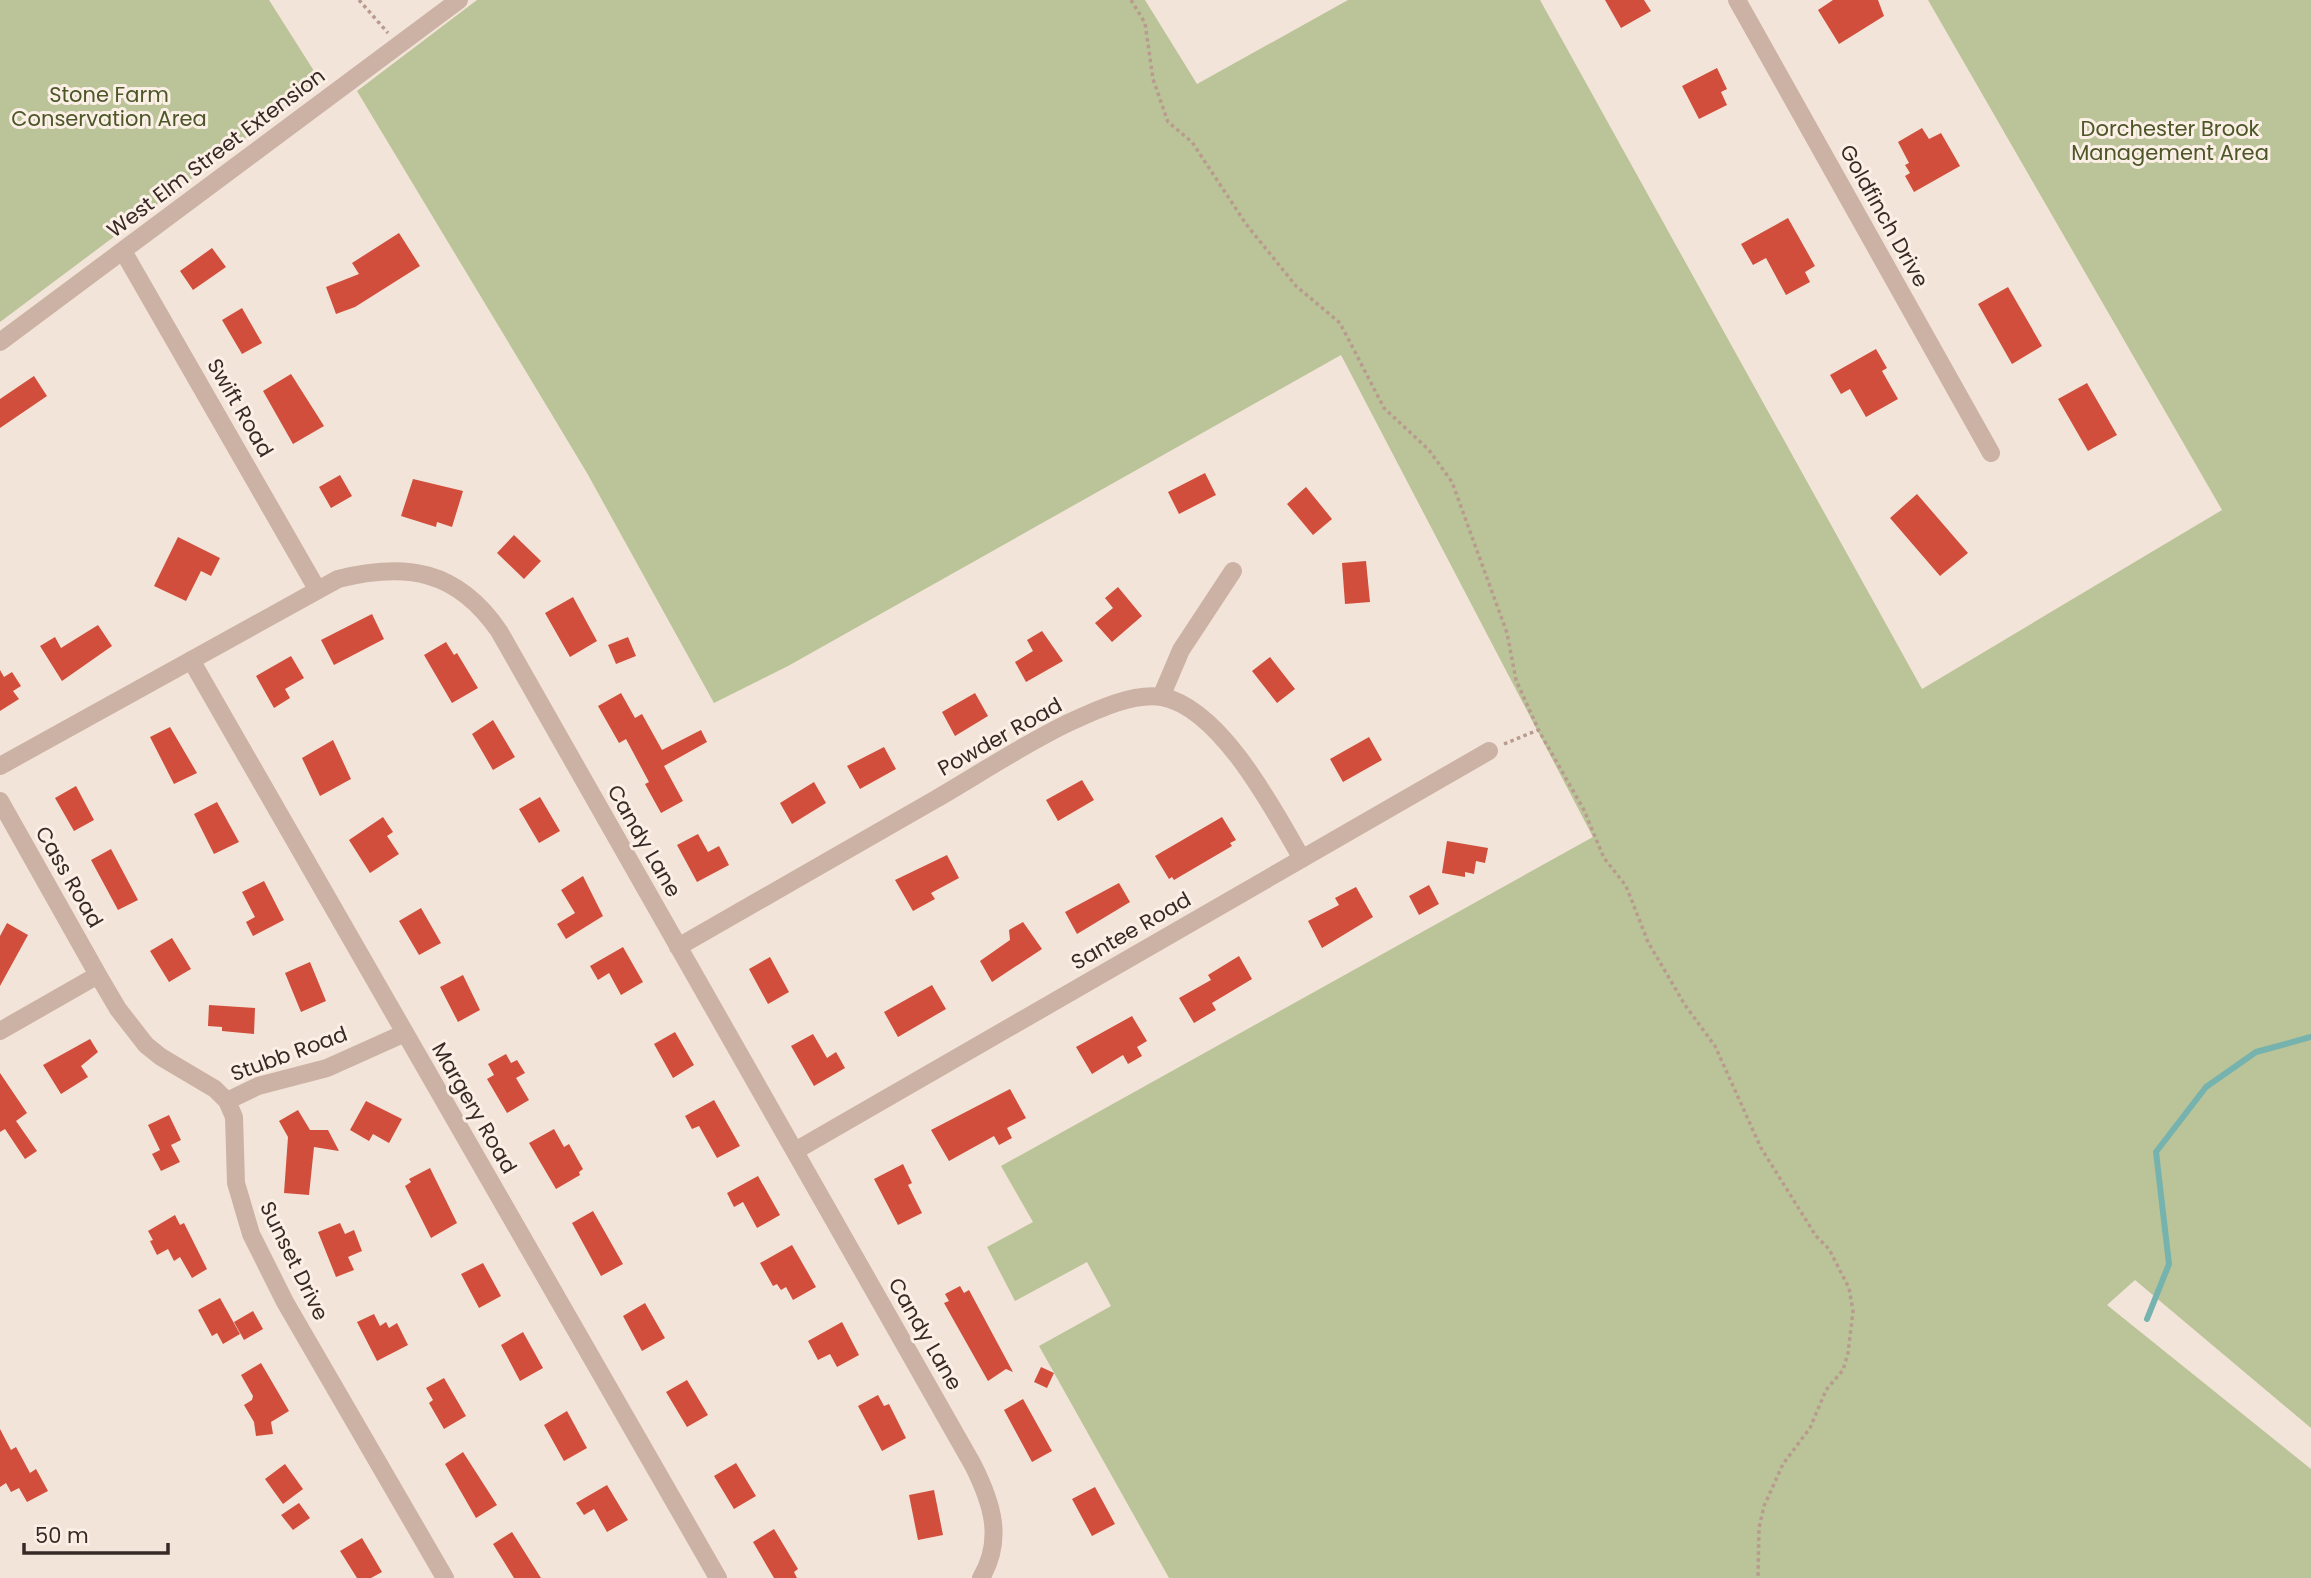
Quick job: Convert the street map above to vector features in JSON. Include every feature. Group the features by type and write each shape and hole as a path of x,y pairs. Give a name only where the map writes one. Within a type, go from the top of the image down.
{"street":[{"name":"West Elm Street Extension","path":"0,342 459,0"},
{"name":"Goldfinch Drive","path":"1737,0 1991,453"},
{"name":"Swift Road","path":"123,251 317,589"},
{"path":"1233,571 1181,650 1161,697 1198,717 1236,752 1302,859"},
{"name":"Candy Lane","path":"0,766 338,579 362,573 410,572 452,584 470,595 499,631 982,1483 994,1518 995,1535 988,1567 981,1578"},
{"name":"Margery Road","path":"191,660 718,1578"},
{"name":"Powder Road","path":"678,947 1065,724 1120,703 1161,697"},
{"name":"Santee Road","path":"795,1151 1489,751"},
{"name":"Cass Road","path":"0,802 98,975"},
{"path":"0,1031 98,975 118,1009 146,1045 161,1058 215,1089 226,1101"},
{"name":"Stubb Road","path":"226,1101 257,1086 327,1068 405,1034"},
{"name":"Sunset Drive","path":"226,1101 234,1117 236,1183 251,1234 285,1301 445,1578"}],"path":[{"path":"359,0 398,46"},
{"path":"1131,0 1145,23 1153,79 1168,122 1192,142 1245,224 1296,286 1340,323 1384,408 1429,450 1452,482 1507,633 1516,680 1539,730 1584,810 1604,858 1626,886 1648,942 1685,1005 1714,1046 1761,1148 1816,1236 1829,1249 1849,1288 1853,1311 1843,1370 1826,1390 1810,1428 1783,1464 1764,1506 1759,1528 1758,1578"},
{"path":"1489,751 1539,730"}],"green space":[{"name":"Stone Farm Conservation Area","path":"0,0 269,0 321,82 0,322"},
{"name":"Dorchester Brook Management Area","path":"477,0 1145,0 1197,84 1348,0 1540,0 1922,689 2222,510 1928,0 2311,0 2311,1428 2135,1280 2107,1305 2311,1469 2311,1578 1169,1578 1039,1346 1111,1306 1087,1262 1015,1301 987,1247 1033,1222 1001,1166 1593,837 1341,355 788,666 714,703 587,473 357,91"}],"building":[{"path":"1605,0 1644,0 1651,11 1621,28"},
{"path":"1833,0 1878,0 1884,16 1839,44 1818,10"},
{"path":"1717,68 1727,89 1721,92 1727,105 1699,119 1682,86"},
{"path":"1922,128 1929,139 1941,133 1960,166 1914,192 1905,176 1910,173 1905,165 1909,163 1898,142"},
{"path":"1788,218 1815,266 1805,272 1810,282 1786,295 1766,258 1753,265 1741,244"},
{"path":"399,233 420,266 355,307 336,314 326,287 359,274 352,263"},
{"path":"212,248 226,267 193,290 180,271"},
{"path":"2008,287 2042,346 2012,364 1978,304"},
{"path":"242,308 262,343 242,354 222,320"},
{"path":"1876,349 1887,368 1882,371 1898,399 1866,417 1850,389 1841,394 1830,375"},
{"path":"291,374 324,426 293,444 263,391"},
{"path":"34,376 47,396 0,428 0,399"},
{"path":"2087,383 2117,435 2088,451 2058,399"},
{"path":"1205,473 1216,495 1179,514 1168,492"},
{"path":"340,475 352,496 331,508 319,487"},
{"path":"413,479 463,491 452,527 437,522 436,527 401,516"},
{"path":"1306,487 1332,519 1313,535 1287,504"},
{"path":"1917,494 1968,553 1940,576 1890,518"},
{"path":"514,535 541,561 524,579 497,553"},
{"path":"178,537 220,558 211,576 201,571 186,601 154,586"},
{"path":"1366,561 1370,602 1345,604 1342,563"},
{"path":"1118,587 1142,616 1112,642 1095,623 1113,608 1105,598"},
{"path":"573,597 597,641 570,657 545,613"},
{"path":"372,614 384,639 334,665 321,640"},
{"path":"98,625 112,646 62,681 40,646 55,637 61,648"},
{"path":"1042,631 1063,661 1026,682 1015,662 1033,651 1027,640"},
{"path":"628,637 636,656 616,664 608,645"},
{"path":"446,642 454,655 457,653 478,688 452,703 424,655"},
{"path":"291,656 304,678 285,689 290,698 274,708 256,676"},
{"path":"1270,657 1295,689 1277,703 1252,671"},
{"path":"0,670 4,677 12,672 21,686 13,691 19,699 0,711"},
{"path":"621,693 635,718 642,714 662,750 701,730 707,742 664,766 683,801 661,813 645,784 649,782 626,739 619,743 598,706"},
{"path":"975,693 988,716 955,736 942,712"},
{"path":"493,720 515,757 493,770 472,734"},
{"path":"170,727 197,773 174,784 150,737"},
{"path":"1369,737 1382,760 1343,782 1330,759"},
{"path":"333,740 351,779 320,796 302,758"},
{"path":"884,747 896,769 860,789 847,766"},
{"path":"1082,780 1094,800 1058,821 1046,800"},
{"path":"814,782 826,803 792,824 780,803"},
{"path":"76,786 94,820 74,831 55,798"},
{"path":"540,797 560,831 539,843 519,809"},
{"path":"217,802 239,842 214,854 194,814"},
{"path":"383,817 393,832 387,836 399,854 370,873 349,840"},
{"path":"1222,817 1236,840 1230,843 1232,846 1174,880 1172,877 1169,879 1155,856"},
{"path":"698,834 708,852 719,846 729,865 697,882 677,845"},
{"path":"1447,841 1488,848 1485,863 1476,861 1474,874 1465,872 1465,877 1442,873"},
{"path":"111,849 138,900 118,910 91,860"},
{"path":"947,855 959,878 931,893 935,899 913,911 895,880"},
{"path":"583,876 603,916 566,939 557,924 575,913 561,890"},
{"path":"264,881 284,920 253,936 246,922 255,917 242,892"},
{"path":"1119,883 1130,902 1077,934 1065,912"},
{"path":"1429,885 1439,904 1419,915 1409,896"},
{"path":"1356,887 1373,917 1322,948 1308,921 1339,905 1335,898"},
{"path":"421,908 441,943 419,955 399,921"},
{"path":"1023,922 1042,949 992,982 980,961 1010,940 1009,930"},
{"path":"7,923 28,935 0,986 0,936"},
{"path":"172,938 191,969 169,982 150,951"},
{"path":"623,947 643,982 621,995 609,973 598,980 590,966"},
{"path":"1239,956 1252,979 1212,1003 1216,1010 1194,1023 1179,998 1211,980 1208,975"},
{"path":"770,957 789,992 768,1004 749,969"},
{"path":"310,962 326,1001 301,1012 285,973"},
{"path":"463,975 480,1010 458,1022 440,987"},
{"path":"932,985 946,1009 898,1037 884,1012"},
{"path":"209,1005 255,1008 254,1034 222,1031 222,1027 208,1026"},
{"path":"1132,1016 1147,1041 1137,1047 1142,1056 1128,1064 1123,1055 1092,1074 1076,1047"},
{"path":"675,1032 694,1065 673,1078 654,1044"},
{"path":"813,1034 827,1058 836,1052 845,1068 814,1086 791,1046"},
{"path":"90,1039 98,1052 81,1066 88,1077 61,1094 43,1065"},
{"path":"506,1054 511,1063 517,1060 525,1073 516,1078 529,1100 507,1113 487,1079 494,1075 488,1064"},
{"path":"0,1073 27,1113 16,1121 37,1151 25,1159 5,1129 0,1132"},
{"path":"1010,1089 1026,1118 1007,1128 1012,1138 999,1145 994,1136 949,1161 931,1130"},
{"path":"714,1100 740,1146 717,1158 699,1126 692,1129 685,1116"},
{"path":"366,1101 402,1119 389,1143 373,1134 369,1141 350,1130"},
{"path":"298,1110 310,1130 328,1130 339,1151 314,1147 309,1195 284,1193 288,1137 279,1121"},
{"path":"169,1115 181,1140 171,1145 180,1162 161,1171 152,1154 160,1150 148,1125"},
{"path":"554,1129 564,1147 569,1144 583,1169 579,1172 580,1175 556,1189 529,1143"},
{"path":"903,1164 912,1183 908,1185 922,1213 898,1225 874,1179"},
{"path":"430,1168 457,1223 431,1238 405,1186 411,1182 409,1179"},
{"path":"758,1176 780,1215 757,1228 743,1202 734,1207 727,1193"},
{"path":"593,1211 623,1264 601,1276 572,1223"},
{"path":"175,1215 180,1225 184,1223 207,1269 192,1278 180,1257 174,1261 168,1249 157,1255 150,1241 153,1240 148,1231"},
{"path":"340,1223 345,1234 354,1230 362,1251 348,1257 354,1270 336,1277 318,1232"},
{"path":"792,1245 816,1287 793,1300 786,1287 781,1290 777,1284 773,1286 760,1263"},
{"path":"483,1263 501,1296 479,1308 461,1274"},
{"path":"960,1286 964,1293 969,1290 1013,1372 1006,1369 988,1381 944,1303 949,1301 945,1294"},
{"path":"220,1298 240,1334 223,1344 217,1333 212,1336 198,1310"},
{"path":"645,1303 665,1338 642,1351 623,1316"},
{"path":"253,1311 263,1329 244,1340 234,1322"},
{"path":"374,1314 380,1326 386,1322 389,1328 397,1323 408,1345 377,1361 357,1322"},
{"path":"842,1322 859,1355 837,1367 830,1354 818,1360 808,1341"},
{"path":"523,1332 543,1368 520,1381 501,1345"},
{"path":"261,1363 289,1411 271,1422 273,1434 256,1436 254,1422 244,1405 252,1400 253,1396 241,1375"},
{"path":"1041,1367 1054,1373 1047,1388 1034,1382"},
{"path":"444,1378 466,1416 444,1429 429,1403 433,1400 426,1388"},
{"path":"687,1380 708,1415 687,1427 666,1392"},
{"path":"878,1395 884,1406 889,1404 906,1438 882,1451 858,1406"},
{"path":"1023,1399 1052,1451 1032,1462 1004,1410"},
{"path":"567,1411 587,1448 564,1461 544,1425"},
{"path":"0,1429 11,1450 16,1447 30,1473 36,1469 48,1491 27,1502 19,1488 11,1492 6,1483 0,1487"},
{"path":"463,1452 497,1505 476,1518 445,1464"},
{"path":"736,1463 756,1496 734,1509 714,1476"},
{"path":"285,1464 303,1489 283,1504 265,1479"},
{"path":"607,1485 628,1520 607,1532 594,1509 584,1515 576,1503"},
{"path":"1095,1487 1115,1524 1092,1536 1072,1499"},
{"path":"934,1490 943,1535 918,1540 909,1495"},
{"path":"299,1503 310,1518 293,1530 281,1515"},
{"path":"774,1529 798,1569 794,1572 797,1578 774,1578 753,1542"},
{"path":"512,1532 541,1578 514,1578 493,1544"},
{"path":"362,1538 382,1572 371,1578 357,1578 340,1551"}],"waterway":[{"path":"2147,1319 2169,1264 2156,1152 2206,1087 2256,1052 2311,1037"}]}
